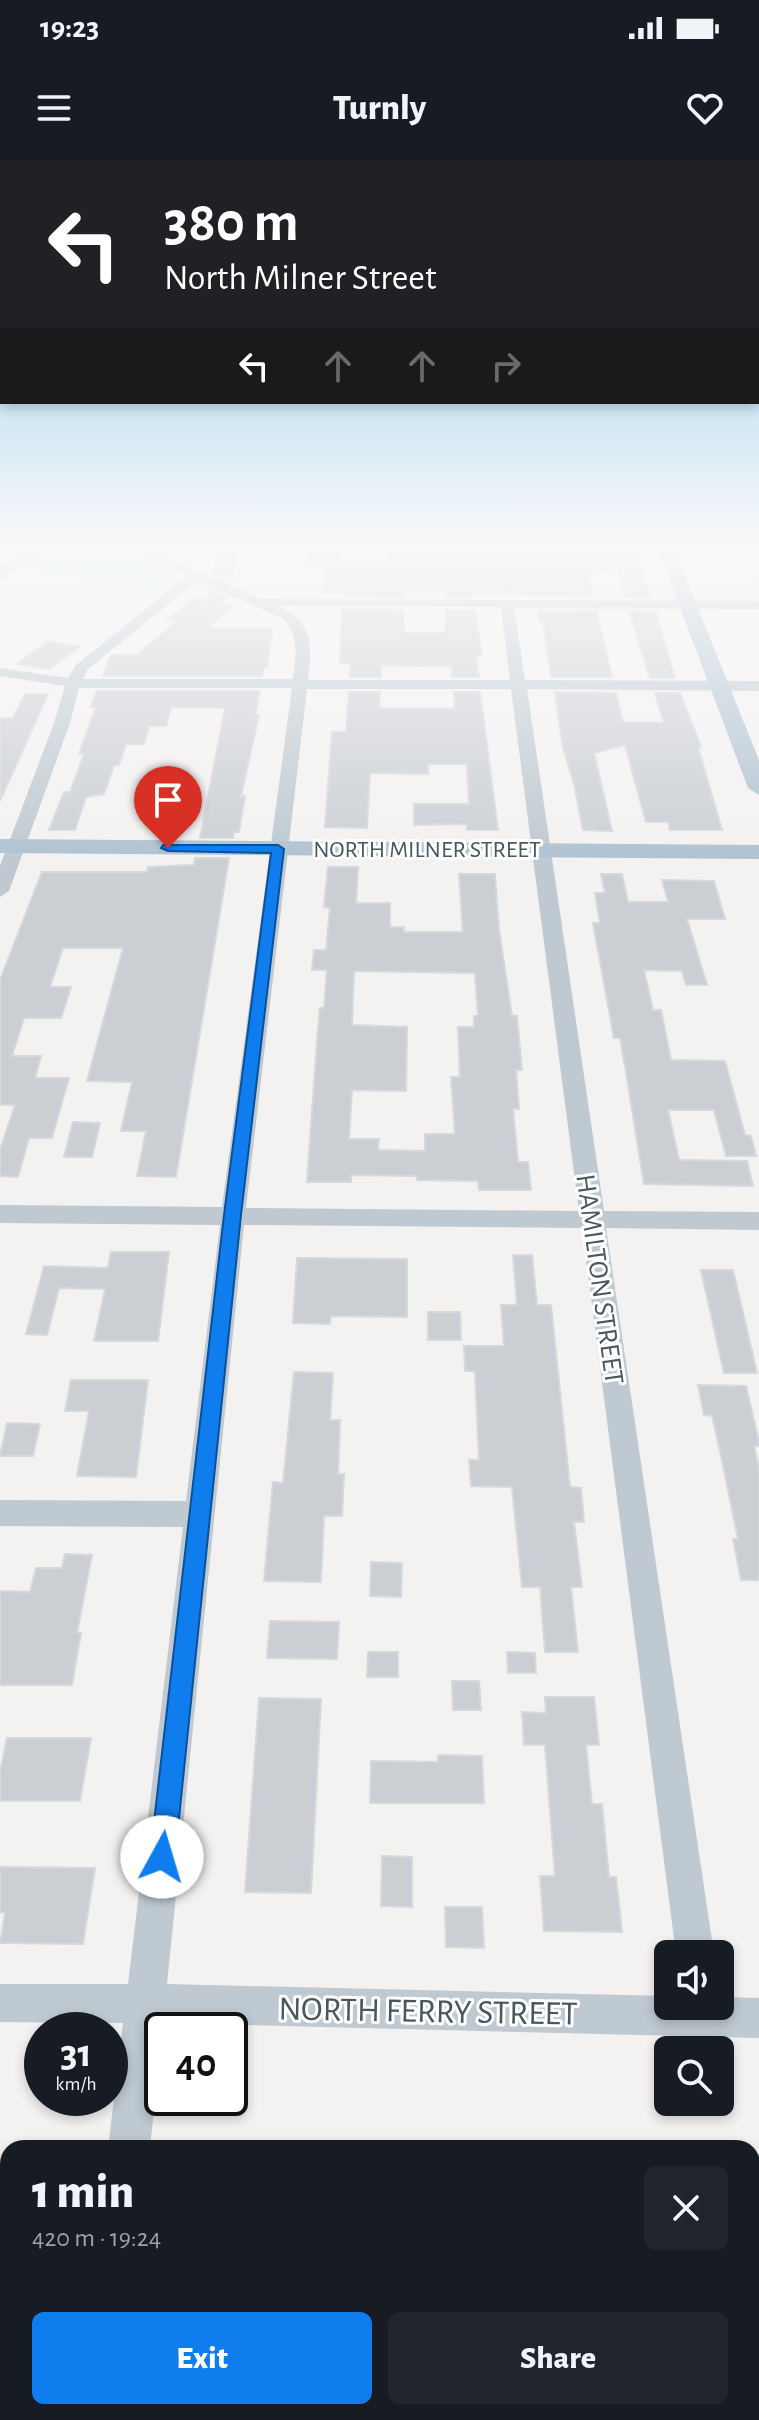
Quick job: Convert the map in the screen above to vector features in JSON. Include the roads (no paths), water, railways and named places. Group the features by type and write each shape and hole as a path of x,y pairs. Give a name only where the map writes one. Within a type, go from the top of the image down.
{"main road":[{"path":"704,649 759,788"},
{"name":"NORTH MILNER STREET","path":"8,846 759,852"}],"street":[{"path":"0,891 8,846 62,723 73,683 81,668 102,649"},
{"path":"130,2140 233,1215 303,649"},
{"name":"HAMILTON STREET","path":"513,649 693,1940"},
{"path":"0,672 73,683 759,686"},
{"path":"0,1214 759,1221"},
{"path":"0,1513 200,1514"},
{"name":"NORTH FERRY STREET","path":"0,2003 654,2011"},
{"name":"NORTH FERRY STREET","path":"734,2015 759,2018"}]}
